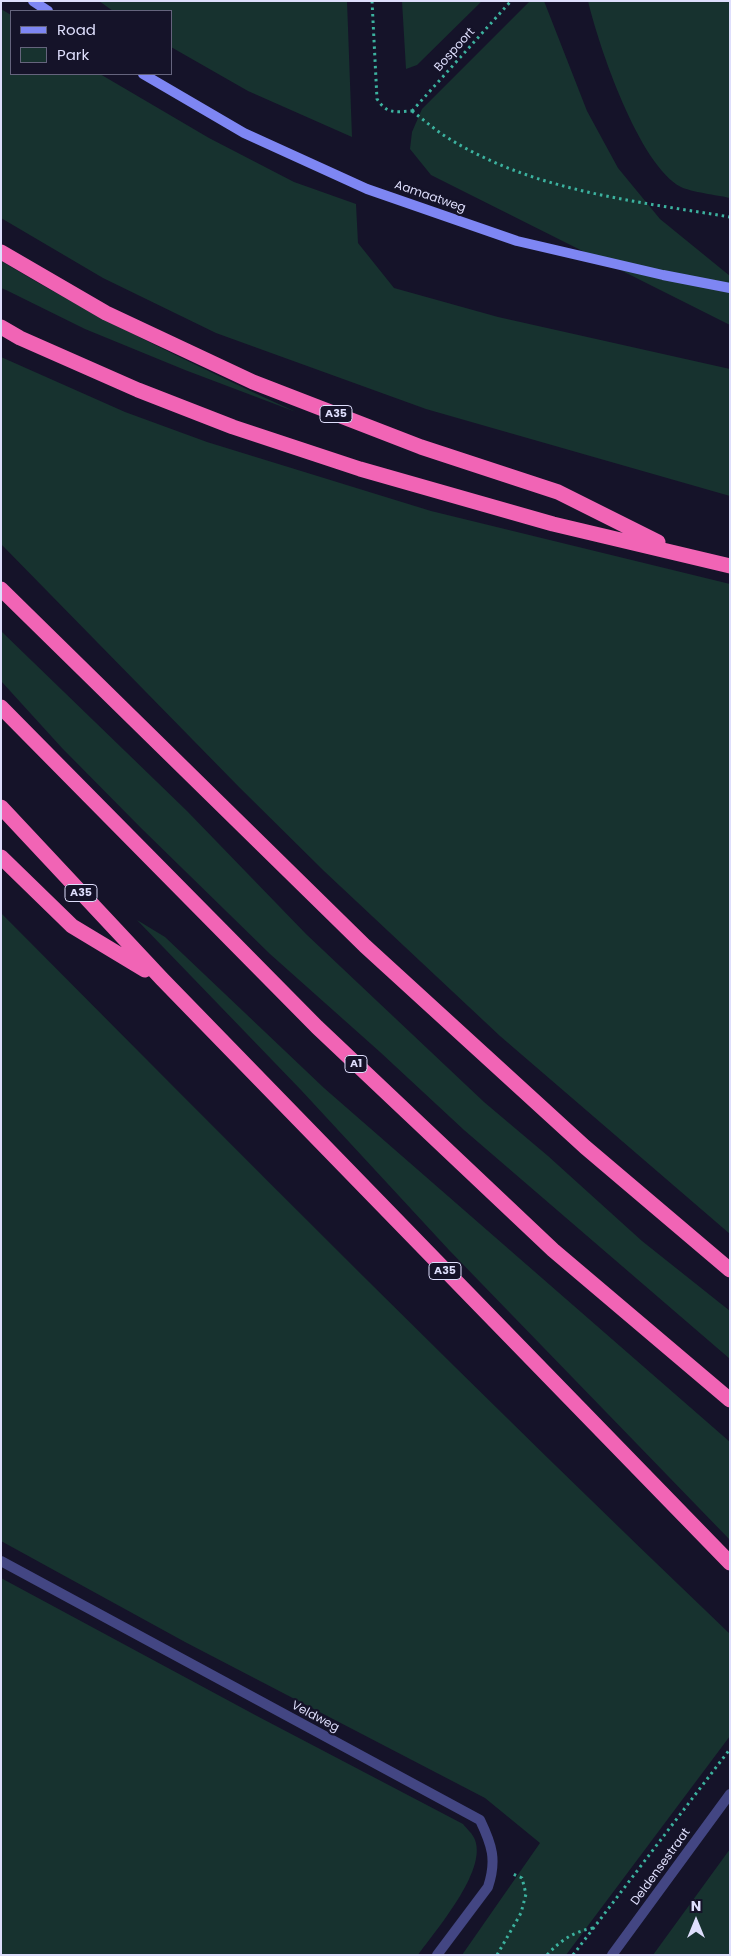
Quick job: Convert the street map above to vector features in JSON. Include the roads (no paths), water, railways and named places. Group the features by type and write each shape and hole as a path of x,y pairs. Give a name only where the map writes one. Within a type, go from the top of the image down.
{"highway":[{"name":"A35","path":"1,252 106,313 253,382 421,447 558,492 681,553"},
{"name":"A35","path":"1,327 20,338 138,390 233,428 379,475 553,524 730,566"},
{"path":"1,589 365,946 585,1147 730,1270"},
{"name":"A1","path":"1,707 317,1027 553,1250 730,1400"},
{"name":"A35","path":"1,806 162,979 730,1563"},
{"name":"A35","path":"1,857 72,926 162,979"}],"main road":[{"path":"33,1 46,10"},
{"name":"Aamaatweg","path":"145,75 244,133 367,189 517,241 663,275 730,288"}],"street":[{"name":"Veldweg","path":"1,1562 480,1820 491,1842 494,1866 488,1887 437,1955"},
{"name":"Deldensestraat","path":"612,1955 730,1794"}]}
